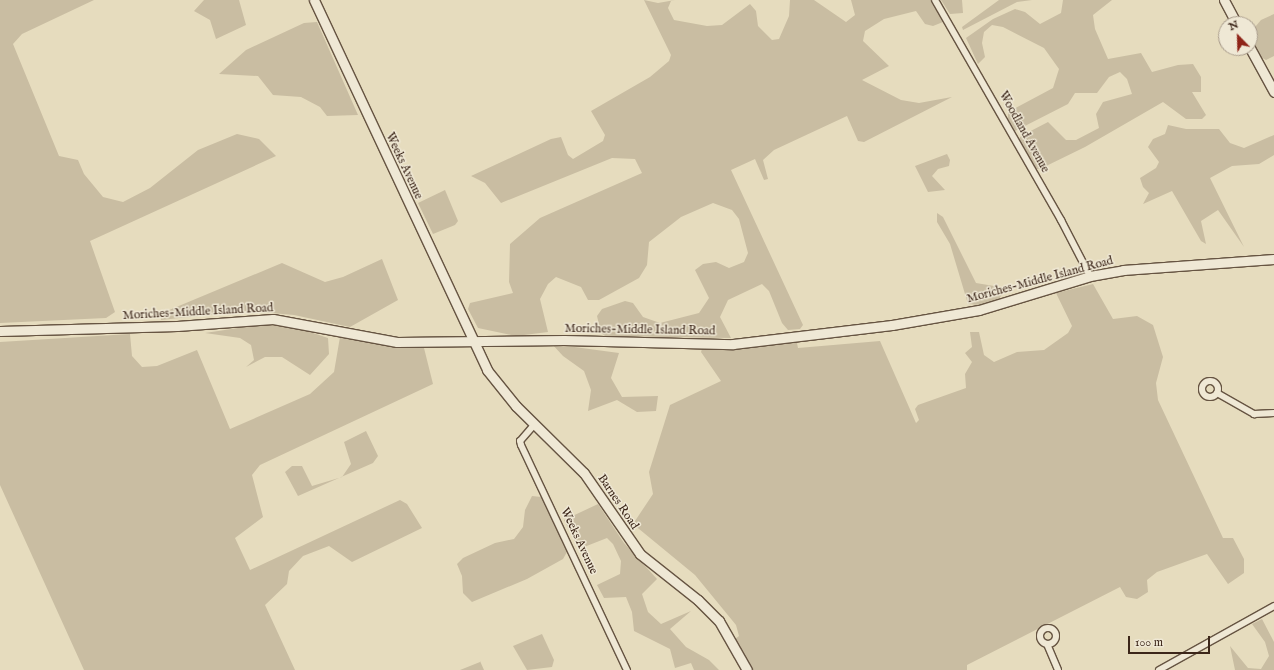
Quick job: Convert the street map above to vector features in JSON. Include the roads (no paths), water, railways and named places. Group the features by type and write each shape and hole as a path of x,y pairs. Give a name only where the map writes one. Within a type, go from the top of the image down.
{"main road":[{"name":"Weeks Avenue","path":"314,0 473,342"},
{"path":"1224,0 1233,16"},
{"path":"1254,56 1274,92"},
{"name":"Moriches-Middle Island Road","path":"0,331 178,326 273,319 397,342 752,342 892,325 979,310 1090,276 1155,266 1274,259"},
{"name":"Barnes Road","path":"473,342 495,382 534,425 584,473 640,554 698,600 719,621 747,670"}],"street":[{"name":"Woodland Avenue","path":"935,0 1061,220 1090,276"},
{"path":"1217,393 1249,413 1259,415 1274,413"},
{"name":"Weeks Avenue","path":"534,425 520,441 521,445 627,670"},
{"path":"1159,670 1274,606"},
{"path":"1047,644 1058,670"}]}
